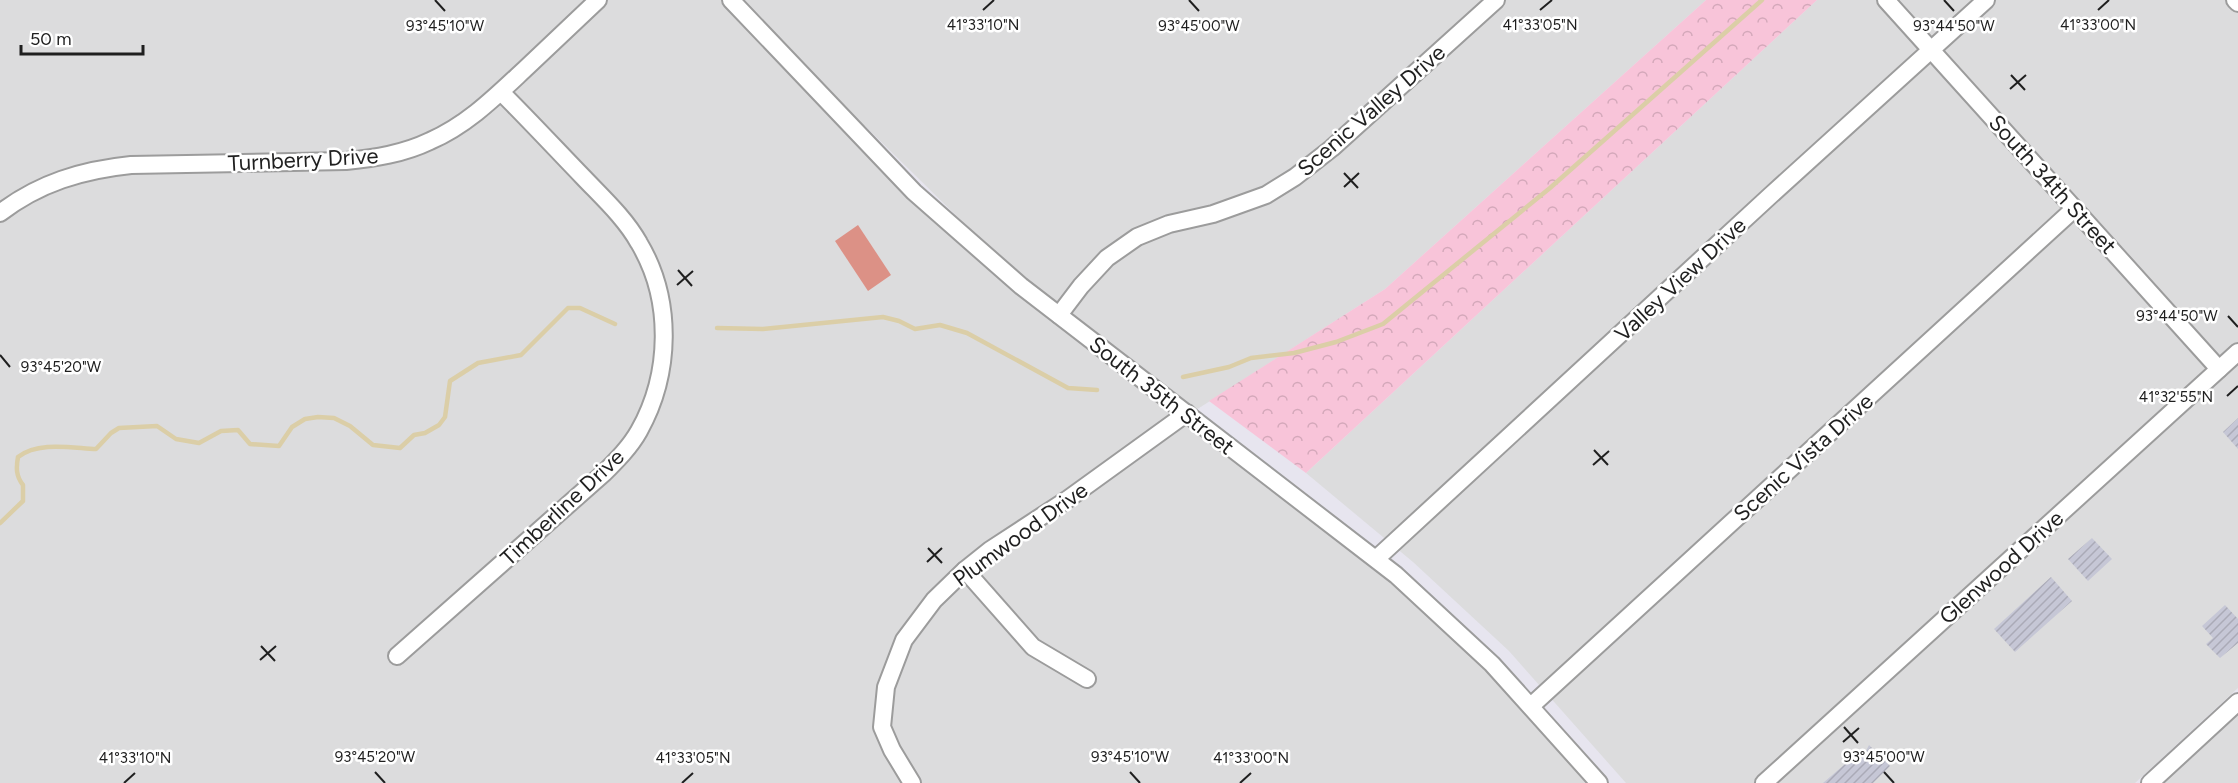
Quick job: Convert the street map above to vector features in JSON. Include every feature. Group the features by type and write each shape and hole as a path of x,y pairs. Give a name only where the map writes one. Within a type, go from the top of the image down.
{"street":[{"name":"Turnberry Drive","path":"0,213 17,200 43,186 71,175 101,168 131,165 345,161 375,158 430,142 456,128 480,111 598,0"},
{"name":"South 35th Street","path":"731,0 914,192 1021,286 1396,575 1476,649 1531,706 1599,783"},
{"name":"Scenic Valley Drive","path":"1059,315 1081,286 1107,258 1137,237 1169,224 1213,214 1266,195 1295,177 1332,148 1496,0"},
{"name":"South 34th Street","path":"1886,0 2219,369"},
{"name":"Valley View Drive","path":"1376,559 1986,0"},
{"name":"Timberline Drive","path":"397,656 623,454 639,431 652,404 660,377 664,351 662,312 652,269 639,243 615,211 501,92"},
{"name":"Scenic Vista Drive","path":"1531,706 2074,209"},
{"name":"Glenwood Drive","path":"1764,783 2238,352"},
{"name":"Plumwood Drive","path":"912,783 892,750 882,727 886,687 904,640 934,600 965,570 990,550 1068,498 1186,413"},
{"path":"965,570 1034,646 1087,679"},
{"path":"2150,783 2238,702"}],"shaded area":[{"path":"0,0 1706,0 1385,289 1196,410 1039,290 977,236 865,126 857,133 914,192 1396,575 1599,783 0,783"},
{"path":"1817,0 2238,0 2238,688 2135,783 1626,783 1509,651 1413,562 1306,473"},
{"path":"858,225 891,275 868,291 835,241"},
{"path":"2238,715 2238,783 2163,783"}],"green space":[{"path":"1706,0 1817,0 1306,473 1209,401 1385,289"}],"building":[{"path":"2238,418 2238,449 2223,432"},
{"path":"2092,538 2112,559 2088,581 2068,559"},
{"path":"2051,577 2072,601 2015,652 1994,629"},
{"path":"2225,605 2238,619 2238,643 2220,658 2206,644 2213,638 2202,626"},
{"path":"1869,745 1890,766 1873,783 1823,783 1859,752 1865,753"}],"waterway":[{"path":"1183,377 1229,367 1251,358 1294,353 1336,342 1383,324 1550,188 1762,0"},
{"path":"0,523 23,501 23,485 17,472 18,457 35,449 45,447 96,449 119,428 157,426 176,439 199,443 221,431 238,430 250,444 279,446 292,427 305,419 318,417 334,418 350,426 373,445 400,448 414,435 425,433 439,425 445,417 450,381 478,363 521,355 568,308 580,308 615,324"},
{"path":"717,328 763,329 883,317 899,321 915,329 940,325 967,333 1068,388 1097,390"}]}
